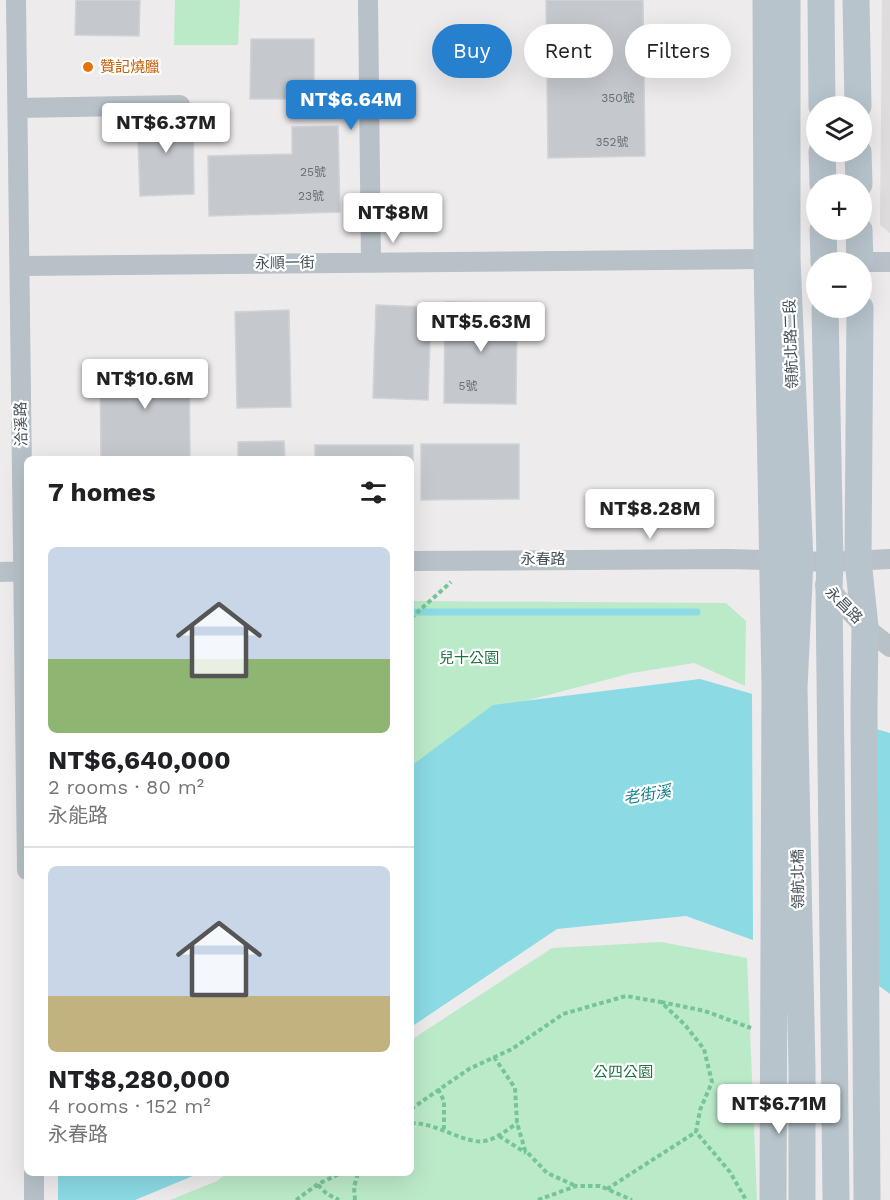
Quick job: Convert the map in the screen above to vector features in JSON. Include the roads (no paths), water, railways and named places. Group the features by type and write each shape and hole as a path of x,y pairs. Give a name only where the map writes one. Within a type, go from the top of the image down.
{"street":[{"name":"洽溪路","path":"16,0 24,510"},
{"path":"368,0 371,263"},
{"name":"領航北路二段","path":"766,0 767,259 773,561 785,686"},
{"name":"領航北路二段","path":"785,686 800,561 788,259 787,0"},
{"path":"821,0 822,96"},
{"path":"856,0 858,96"},
{"path":"18,108 180,105"},
{"name":"永順一街","path":"20,266 767,259"},
{"path":"872,262 890,262"},
{"path":"825,318 832,706 836,1200"},
{"path":"860,318 858,560 865,627 867,1200"},
{"name":"永春路","path":"414,561 729,559 830,562 890,559"},
{"name":"永昌路","path":"800,561 865,627 890,647"},
{"path":"0,572 24,571"},
{"name":"領航北橋","path":"773,1200 785,686"},
{"name":"領航北橋","path":"785,686 802,1070 802,1200"},
{"path":"34,1176 34,1200"}],"water":[{"name":"老街溪","path":"700,679 890,733 890,994 878,985 686,916 557,929 414,1025 414,764 493,705"},
{"path":"0,945 24,1148 24,1176 193,1176 135,1200 0,1200"}],"waterway":[{"path":"414,612 697,612"}],"place":[{"name":"贊記燒臘","path":"88,67"}],"park label":[{"name":"兒十公園","path":"469,658"},
{"name":"公四公園","path":"623,1072"}]}
